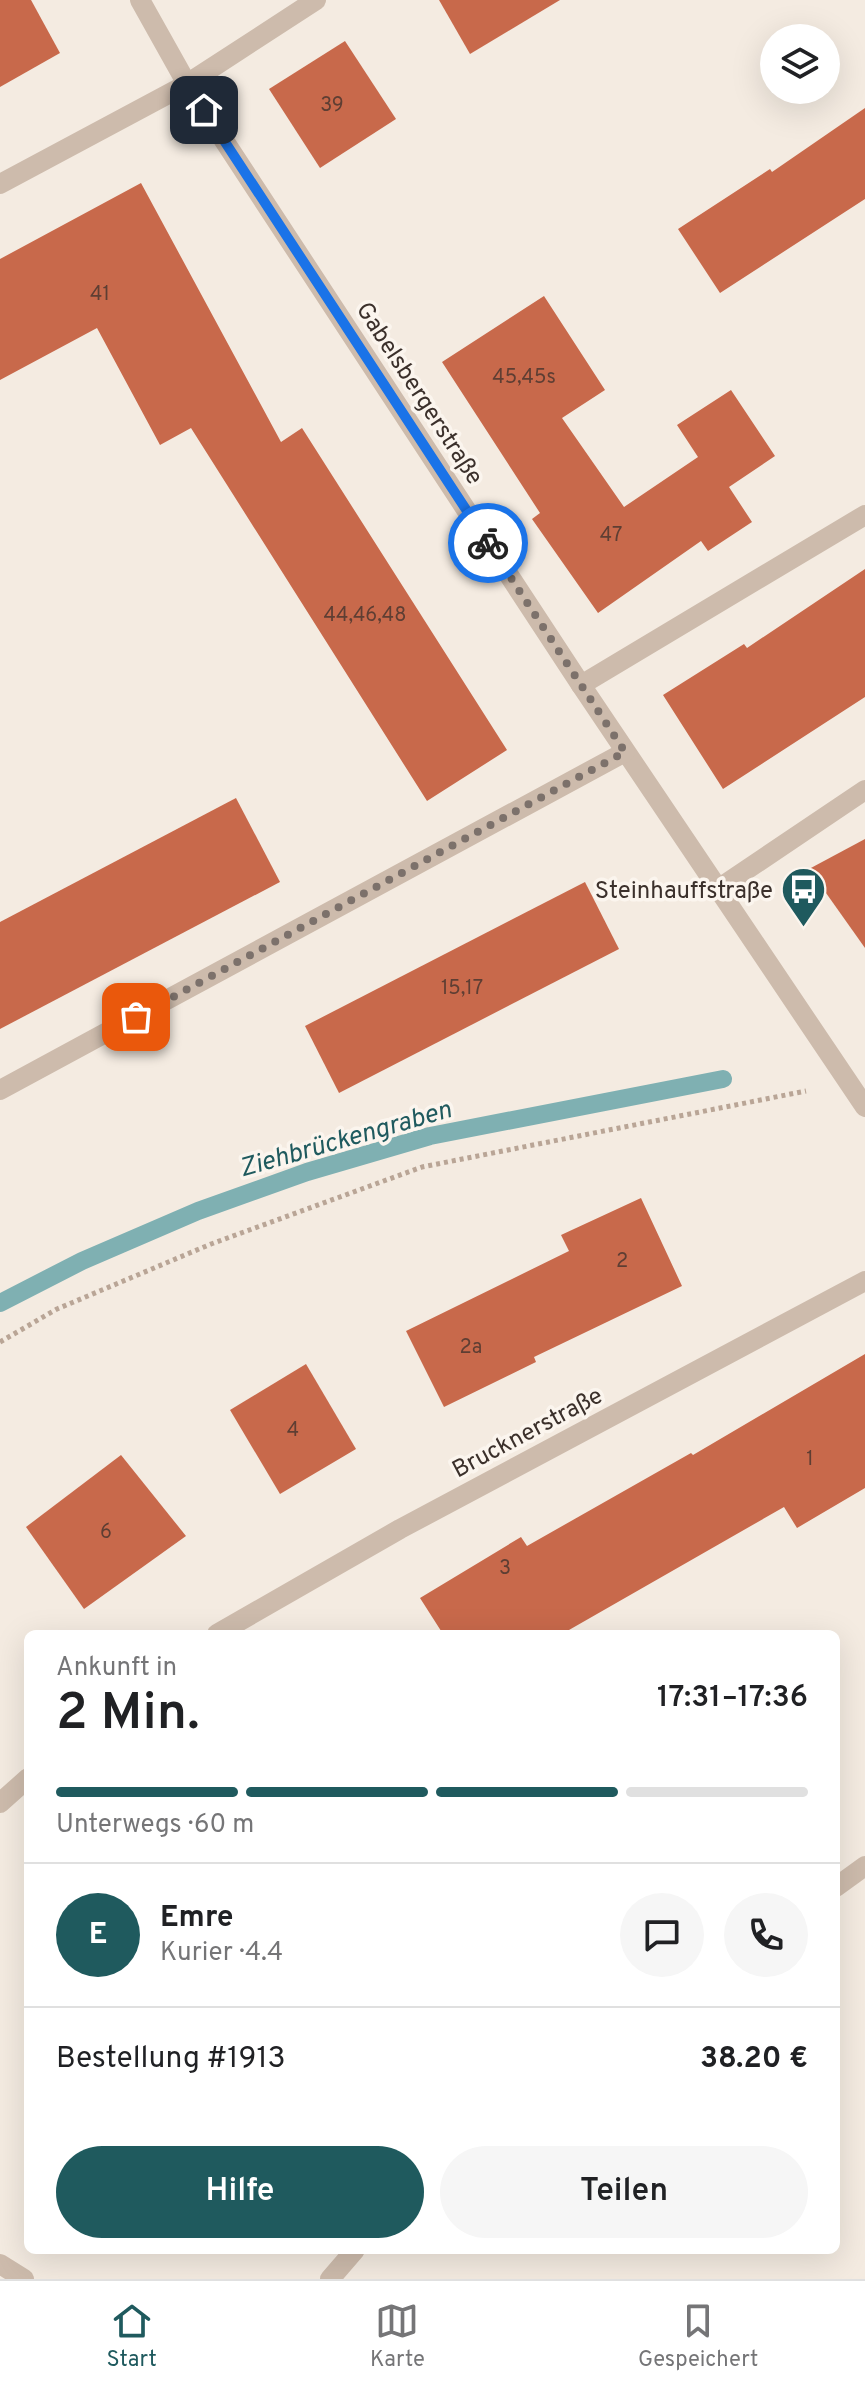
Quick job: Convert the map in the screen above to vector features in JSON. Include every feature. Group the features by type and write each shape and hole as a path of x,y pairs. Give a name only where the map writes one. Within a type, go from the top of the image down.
{"street":[{"name":"Gabelsbergerstraße","path":"140,0 187,84 625,752 865,1107"},
{"path":"0,184 187,84 316,0"},
{"path":"581,685 865,515"},
{"path":"0,1090 625,752"},
{"path":"718,889 865,790"},
{"name":"Brucknerstraße","path":"224,1630 400,1529 865,1281"},
{"path":"0,1803 24,1782"},
{"path":"840,1884 865,1866"},
{"path":"330,2279 352,2254"},
{"path":"0,2264 24,2279"}],"path":[{"path":"0,1342 57,1309 197,1250 422,1167 848,1082"}],"building":[{"path":"0,0 31,0 60,53 0,87"},
{"path":"439,0 560,0 470,54"},
{"path":"345,41 396,119 320,168 269,89"},
{"path":"865,108 865,199 720,293 678,229 770,169 772,172"},
{"path":"141,183 281,442 302,428 507,750 427,801 191,428 160,445 97,328 0,380 0,259"},
{"path":"544,296 605,390 562,418 624,507 698,457 677,425 731,390 775,456 729,487 752,522 708,551 701,541 598,613 532,519 540,513 442,362"},
{"path":"865,569 865,697 723,789 663,695 744,644 747,648"},
{"path":"236,798 280,882 0,1029 0,922"},
{"path":"865,839 865,948 809,869"},
{"path":"585,882 619,949 339,1093 305,1026"},
{"path":"641,1198 682,1286 534,1357 536,1362 444,1407 406,1331 569,1251 561,1235"},
{"path":"865,1354 865,1488 797,1528 784,1507 569,1630 440,1630 420,1598 521,1537 527,1546 691,1453 693,1455"},
{"path":"306,1364 356,1449 280,1494 230,1410"},
{"path":"121,1455 186,1536 84,1609 26,1527"}],"waterway":[{"name":"Ziehbrückengraben","path":"0,1303 82,1261 198,1211 307,1172 430,1136 723,1079"}],"way so far":[{"path":"136,1017 625,752 488,543"}],"place":[{"name":"Steinhauffstraße","path":"804,929"}],"route":[{"path":"204,110 488,543"}]}
